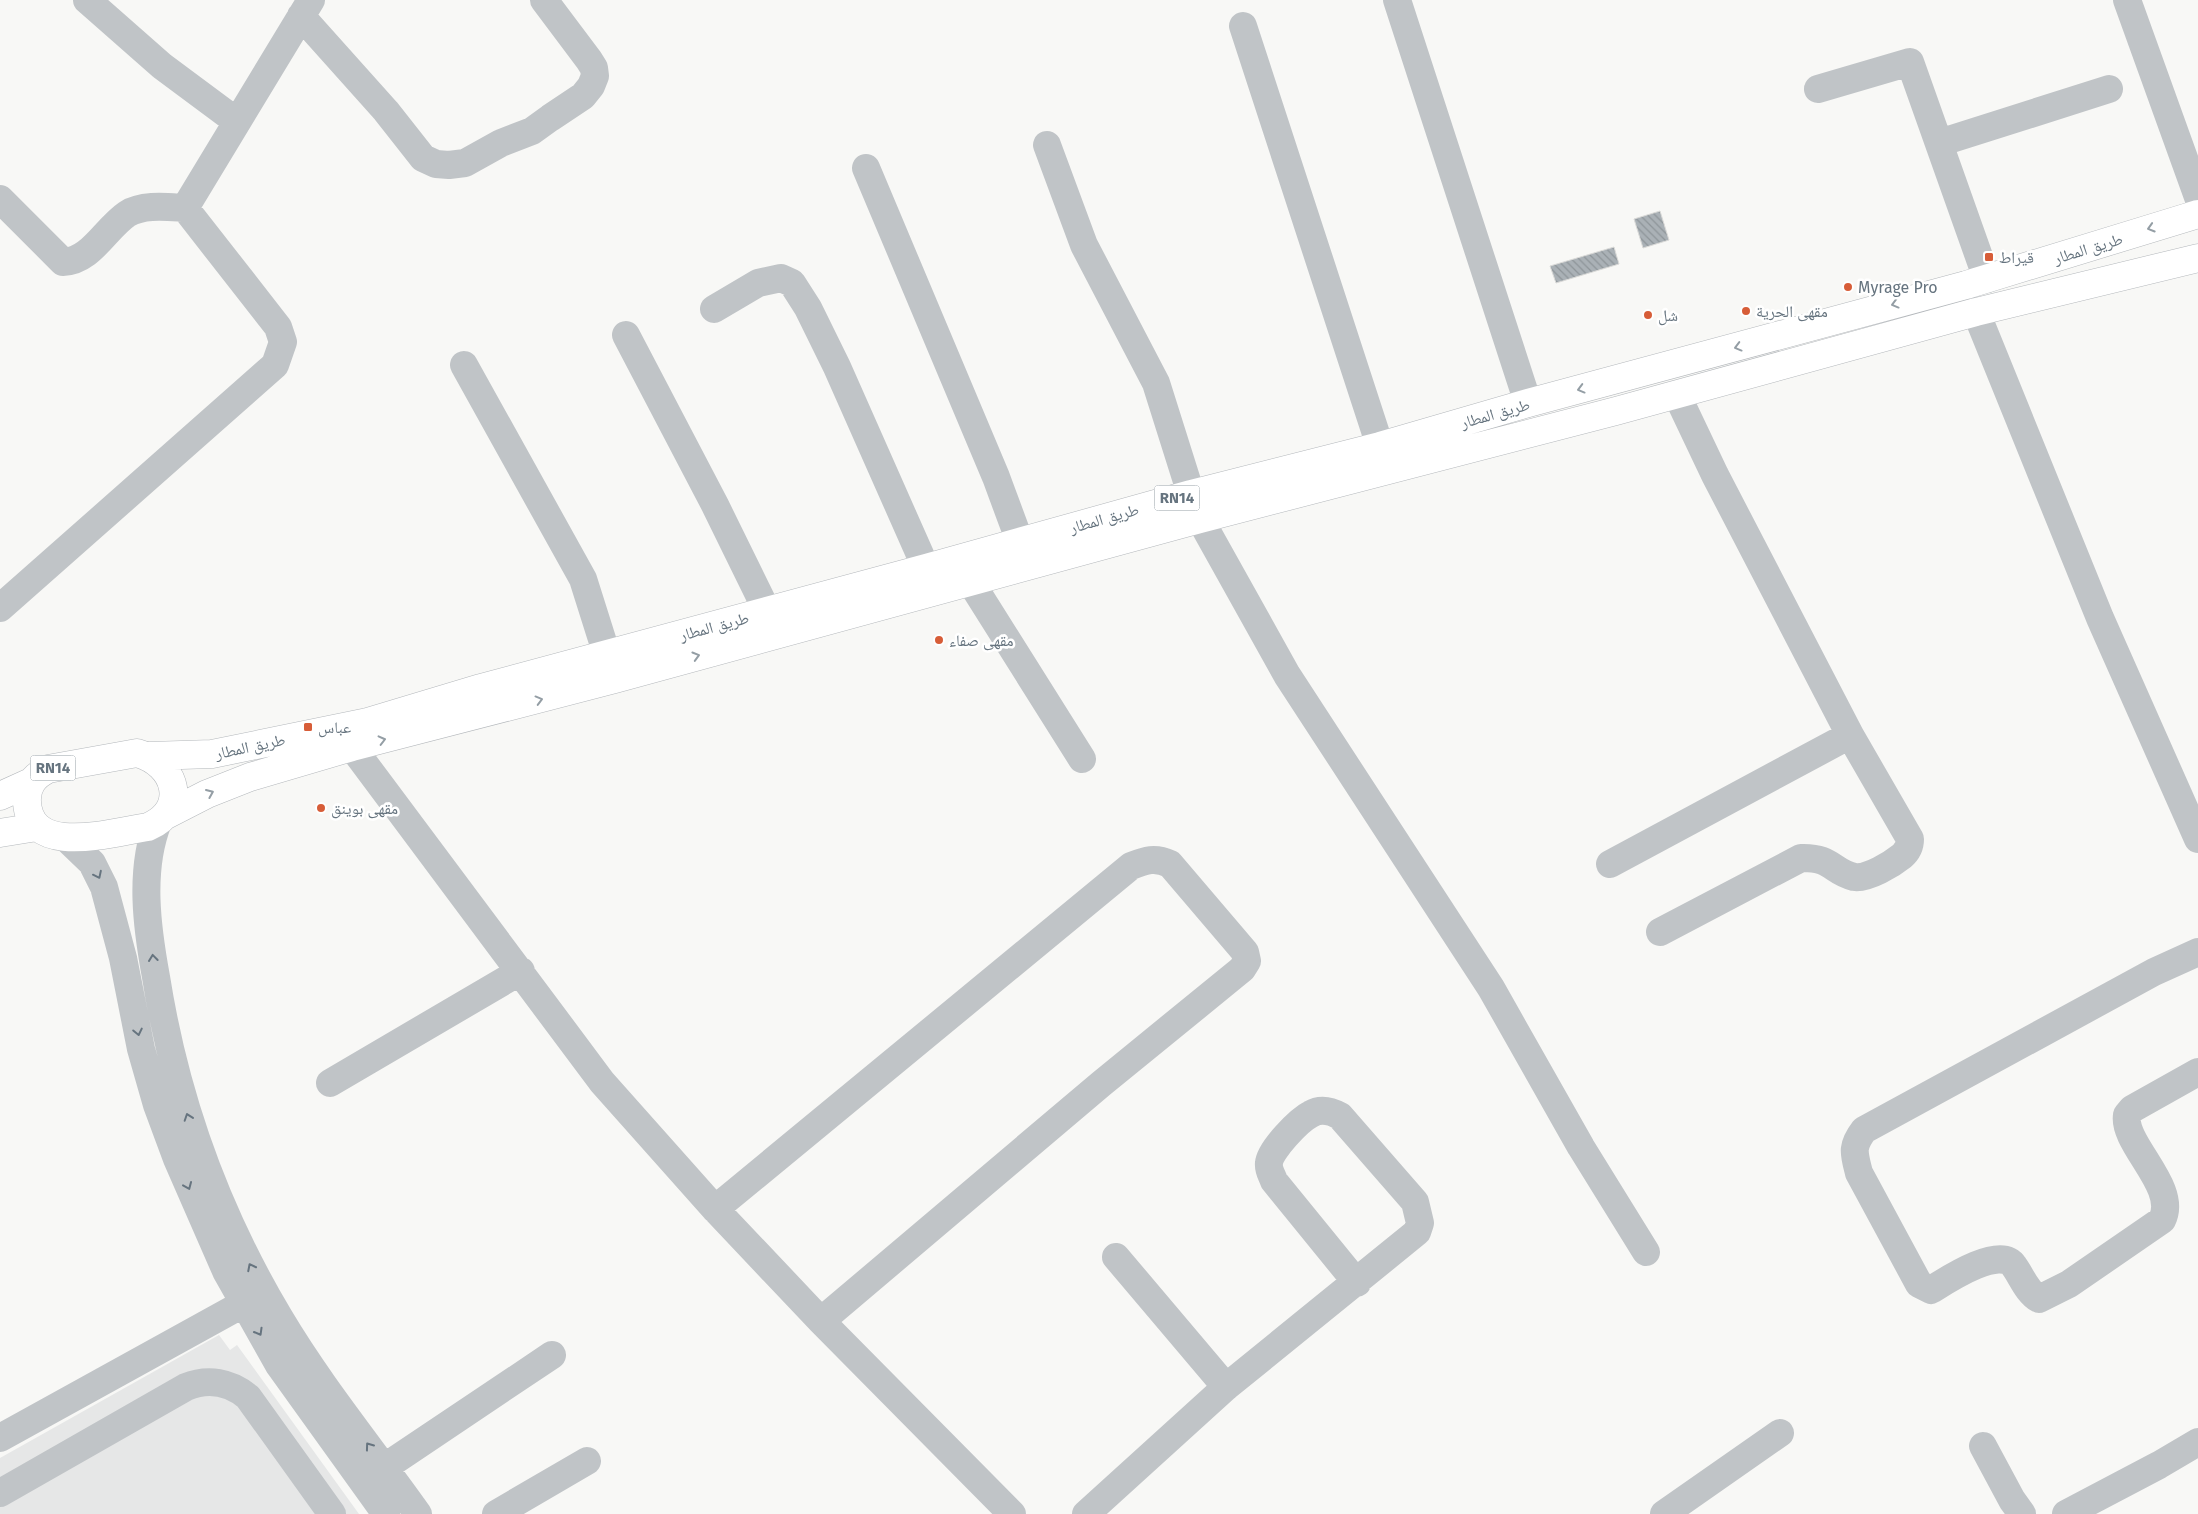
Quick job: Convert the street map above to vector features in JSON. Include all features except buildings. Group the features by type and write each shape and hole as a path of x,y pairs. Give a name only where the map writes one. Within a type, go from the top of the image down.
{"main road":[{"name":"طريق المطار","path":"162,818 207,794 250,777 352,747 568,692 970,581 1380,446 1528,403 1987,279 2198,214"},
{"name":"طريق المطار","path":"150,756 212,754 368,722 480,688 608,655 1020,542 1196,506 1677,395 1976,312 2198,258"},
{"name":"RN14","path":"10,788 48,769 137,753 150,756"},
{"path":"150,756 162,764 169,776 173,789 172,802 162,818"},
{"name":"RN14","path":"10,788 26,793 30,816 37,827 45,834 66,838 148,827 162,818"},
{"path":"0,832 37,827"}],"street":[{"path":"87,0 162,66 236,121"},
{"path":"185,208 306,8 373,96 424,158 436,164 449,165 465,163 500,143 532,131 583,96 591,86 595,76 589,60 544,0"},
{"path":"1397,0 1528,403"},
{"path":"2127,0 2198,197"},
{"path":"1242,26 1380,446"},
{"path":"1818,89 1910,62 1987,279"},
{"path":"1939,143 2109,90"},
{"path":"1047,145 1084,245 1156,383 1196,506 1287,675 1491,988 1582,1147 1646,1252"},
{"path":"866,168 996,477 1020,542"},
{"path":"0,199 63,262 72,262 82,257 127,215 136,210 154,207 185,208"},
{"path":"0,608 275,366 283,342 278,327 185,208"},
{"path":"714,309 758,283 781,278 792,283 808,308 837,367 926,568"},
{"path":"1976,312 2100,618 2198,839"},
{"path":"626,335 715,505 767,611"},
{"path":"464,365 583,579 608,655"},
{"path":"1660,932 1800,858 1815,858 1828,862 1852,876 1860,877 1903,855 1910,846 1910,839 1850,735 1715,475 1677,395"},
{"path":"970,581 1082,759"},
{"path":"1610,864 1850,735"},
{"path":"352,747 602,1082 715,1209 820,1321 1012,1514"},
{"path":"162,818 149,852 147,883 154,969 169,1046 183,1102 202,1155 237,1238 254,1298 279,1365 386,1514"},
{"path":"66,838 92,863 104,887 123,958 141,1049 160,1114 202,1218 254,1298 296,1344 418,1514"},
{"path":"715,1209 1131,866 1148,859 1160,859 1170,864 1245,952 1247,961 1242,969 1101,1084 820,1321"},
{"path":"2198,952 2154,972 1864,1130 1854,1142 1854,1154 1859,1173 1919,1284 1931,1290 1994,1258 2004,1258 2012,1263 2032,1295 2039,1299 2069,1284 2162,1220 2166,1212 2166,1199 2128,1129 2127,1115 2132,1110 2198,1072"},
{"path":"330,1082 520,971"},
{"path":"1086,1514 1226,1387 1357,1283 1412,1238 1420,1223 1415,1202 1340,1116 1331,1111 1322,1111 1311,1114 1276,1147 1270,1156 1270,1172 1274,1181 1357,1283"},
{"path":"1116,1257 1226,1387"},
{"path":"0,1438 254,1298"},
{"path":"384,1467 552,1355"},
{"path":"0,1493 186,1387 210,1382 234,1388 248,1397 332,1514"},
{"path":"1664,1514 1780,1433"},
{"path":"2066,1514 2160,1465 2198,1442"},
{"path":"1983,1446 2012,1500 2022,1514"},
{"path":"496,1514 588,1460"}],"shaded area":[{"path":"219,1335 230,1350 237,1345 359,1514 0,1514 0,1458"}],"place":[{"name":"قيراط","path":"1989,257"},
{"name":"Myrage Pro","path":"1848,287"},
{"name":"مقهى الحرية","path":"1746,311"},
{"name":"شل","path":"1648,315"},
{"name":"مقهى صفاء","path":"939,640"},
{"name":"عباس","path":"308,727"},
{"name":"مقهى بوينق","path":"321,808"}]}
